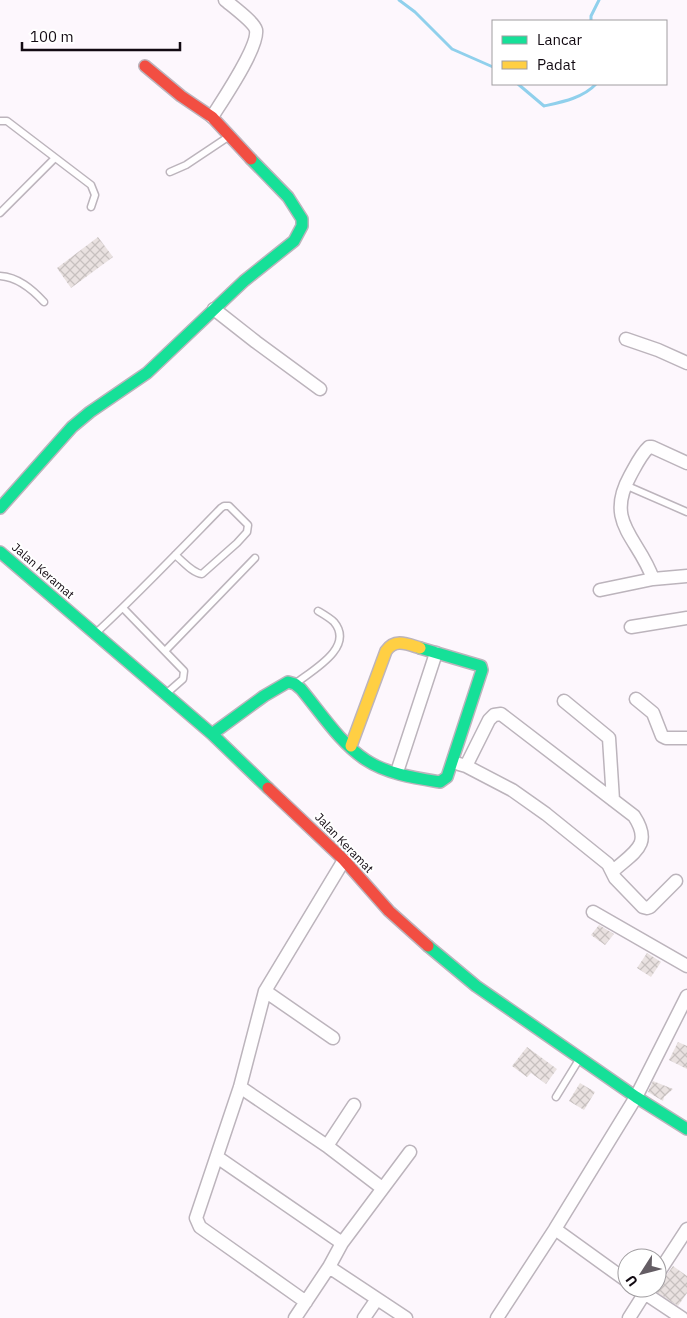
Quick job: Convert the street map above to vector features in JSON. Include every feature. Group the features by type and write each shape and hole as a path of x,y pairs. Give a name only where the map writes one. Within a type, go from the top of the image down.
{"street":[{"path":"212,117 255,42 256,30 252,24 225,0"},
{"path":"0,508 72,427 104,402 147,373 244,280 294,241 302,226 302,219 288,196 229,137 212,117 181,96 144,66"},
{"path":"214,309 320,389"},
{"path":"626,339 687,362"},
{"path":"653,579 643,555 624,527 620,498 625,485 647,448 652,447 687,463"},
{"name":"Jalan Keramat","path":"0,552 212,734 344,860 389,912 453,968 636,1097 687,1129"},
{"path":"600,590 653,579 687,576"},
{"path":"631,627 687,618"},
{"path":"212,734 278,687 288,682 295,684 351,746 366,759 376,765 397,772 424,780 440,782 447,777 482,667 480,664 399,642 394,643 388,648 351,746"},
{"path":"397,772 436,652"},
{"path":"636,700 653,713 662,736 666,738 687,738"},
{"path":"564,702 609,738 613,800"},
{"path":"466,766 490,720 494,715 501,714 634,816 643,835 640,846 613,871"},
{"path":"452,762 466,766 512,790 546,814 608,864 615,878 643,906 650,907 676,882"},
{"path":"306,1302 200,1227 196,1218 240,1087 265,991 344,860"},
{"path":"593,912 687,966"},
{"path":"265,991 333,1038"},
{"path":"497,1318 555,1229 636,1097 687,996"},
{"path":"240,1087 327,1146 382,1188"},
{"path":"327,1146 354,1105"},
{"path":"296,1318 342,1243 410,1152"},
{"path":"216,1157 342,1243"},
{"path":"555,1229 617,1274"},
{"path":"667,1260 687,1229"},
{"path":"329,1267 406,1318"},
{"path":"629,1318 639,1298"},
{"path":"654,1298 682,1318"},
{"path":"364,1318 377,1299"}],"lane":[{"path":"0,121 7,121 91,185 95,195 91,208"},
{"path":"170,172 186,166 229,137"},
{"path":"0,212 55,158"},
{"path":"0,276 12,277 44,302"},
{"path":"625,485 687,512"},
{"path":"96,633 123,608 175,554 224,506 229,506 248,525 247,532 237,543 202,574 198,574 175,554"},
{"path":"165,651 255,558"},
{"path":"123,608 181,667 184,675 183,679 166,694"},
{"path":"295,684 334,653 340,643 339,631 334,622 318,611"},
{"path":"556,1097 580,1057"}],"building":[{"path":"98,237 113,257 71,288 57,268"},
{"path":"599,925 614,934 605,945 591,935"},
{"path":"647,953 661,962 651,977 637,968"},
{"path":"678,1042 687,1046 687,1069 669,1060"},
{"path":"527,1047 557,1069 546,1084 531,1073 527,1077 512,1066"},
{"path":"653,1081 673,1089 664,1097 663,1101 648,1092"},
{"path":"580,1083 595,1092 584,1110 569,1101"},
{"path":"673,1266 687,1276 687,1293 678,1306 666,1298 667,1274"}],"waterway":[{"path":"399,0 415,12 452,49 492,67"},
{"path":"591,20 599,0"},
{"path":"519,85 544,106 579,96 595,85"}],"traffic: fast":[{"path":"0,508 72,427 90,412 147,373 244,281 294,241 302,226 302,219 288,197 251,159"},
{"path":"0,552 212,734 268,788"},
{"path":"212,734 264,696 288,682 295,684 301,689 339,736 366,760 392,772 440,782 447,777 482,670 481,666 420,648"},
{"path":"428,946 476,986 636,1097 687,1129"}],"traffic: slow":[{"path":"351,746 386,651 393,644 397,643 420,648"}],"traffic: jam":[{"path":"145,66 181,96 212,117 251,159"},
{"path":"268,788 344,860 389,911 428,946"}]}
